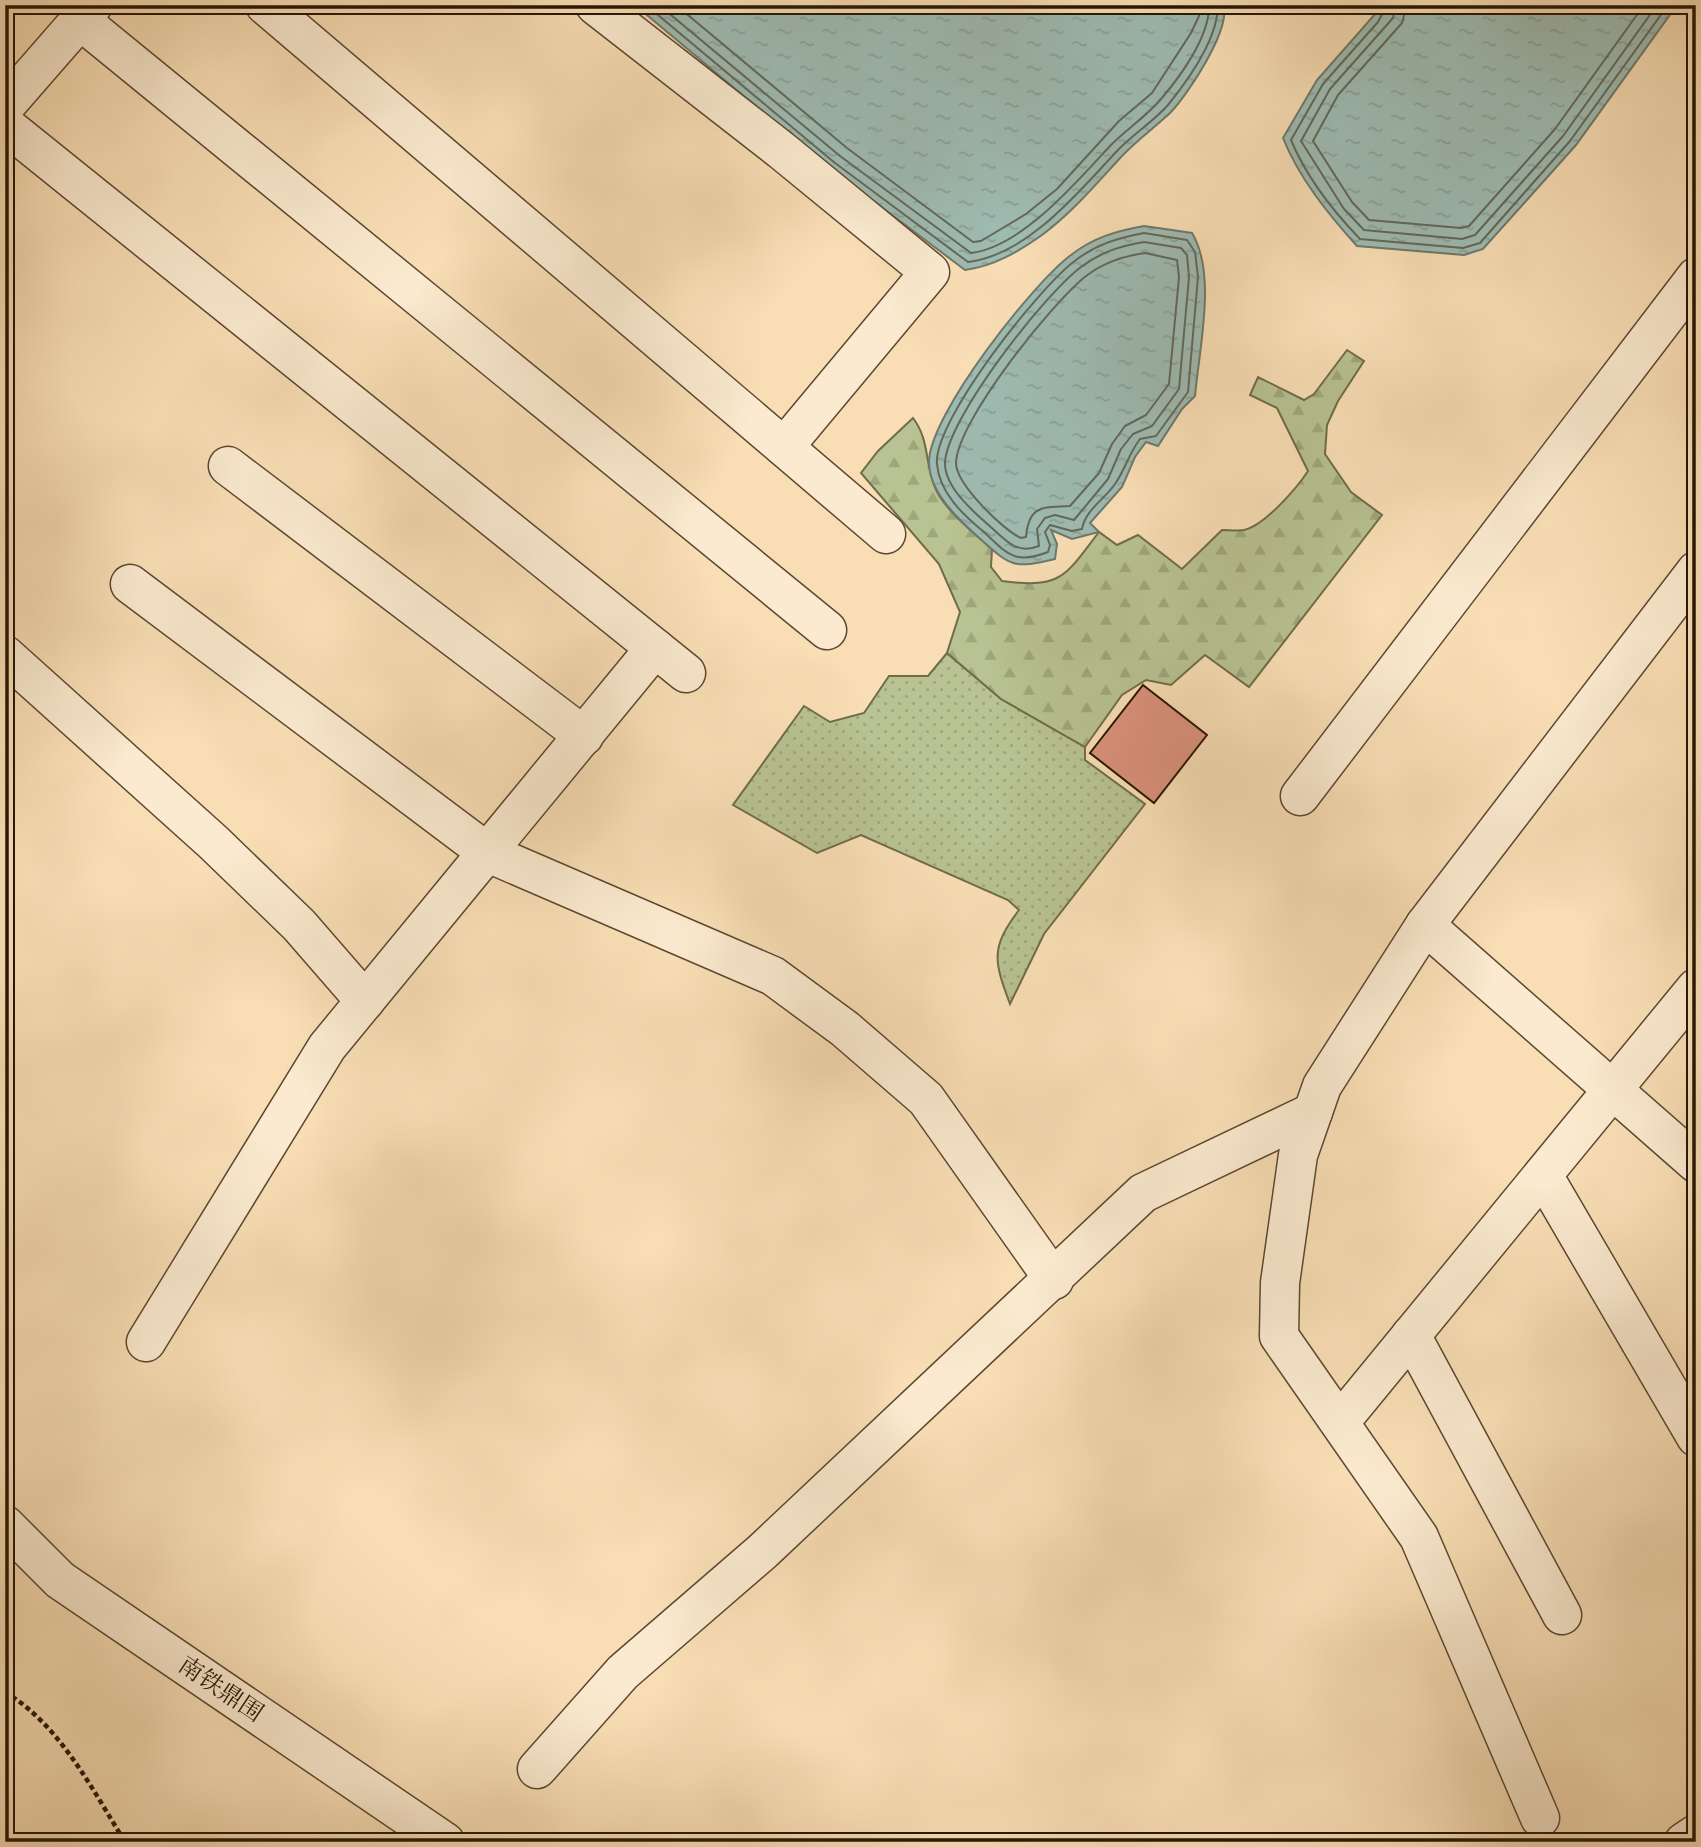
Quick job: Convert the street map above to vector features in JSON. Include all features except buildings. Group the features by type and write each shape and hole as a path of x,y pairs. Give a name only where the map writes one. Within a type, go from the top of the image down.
{"street":[{"path":"265,5 886,534"},
{"path":"595,5 781,150 930,272 784,447"},
{"path":"5,106 86,12 827,630"},
{"path":"5,125 686,673"},
{"path":"1300,796 1696,277"},
{"path":"228,466 584,736"},
{"path":"1540,1818 1419,1537 1279,1336 1280,1283 1298,1156 1322,1086 1425,925 1696,571"},
{"path":"130,584 488,853 773,976 845,1029 926,1099 1054,1280"},
{"path":"146,1342 327,1047 655,648"},
{"path":"5,655 213,842 299,925 365,1001"},
{"path":"1425,925 1696,1163"},
{"path":"1340,1422 1696,988"},
{"path":"537,1769 623,1672 763,1551 1054,1280 1143,1193 1313,1112"},
{"path":"1543,1175 1696,1437"},
{"path":"1411,1335 1562,1615"},
{"name":"南铁鼎围","path":"5,1525 60,1580 445,1842"},
{"path":"1684,1842 1696,1834"}],"path":[{"path":"5,1692 26,1704 45,1723 84,1775 125,1842"}],"green space":[{"path":"1347,350 1364,361 1338,401 1327,425 1325,454 1351,492 1382,515 1249,687 1205,655 1171,685 1146,680 1122,695 1085,747 1001,699 947,653 960,612 939,564 861,473 878,451 913,418 922,434 931,476 938,493 959,520 992,549 991,567 1002,581 1038,583 1060,576 1078,559 1099,532 1117,545 1138,535 1182,569 1222,530 1244,530 1270,514 1308,471 1277,408 1250,395 1258,377 1304,400 1314,394"},
{"path":"947,653 1001,699 1085,747 1085,760 1145,804 1044,934 1010,1004 998,965 999,945 1019,910 1008,900 861,835 817,853 733,805 804,706 830,722 864,713 889,676 928,676"}],"water":[{"path":"635,5 1223,5 1224,16 1215,45 1197,77 1170,113 1128,150 1074,207 1042,235 996,262 965,270 831,169"},
{"path":"1383,5 1677,5 1576,145 1483,249 1464,255 1357,246 1315,195 1283,138 1317,80"},
{"path":"1144,226 1192,233 1199,250 1204,269 1205,290 1195,396 1182,409 1158,446 1146,442 1135,457 1122,487 1090,523 1099,532 1072,539 1051,530 1057,544 1055,559 1028,564 1011,562 996,553 968,528 945,503 930,473 929,462 934,441 946,414 986,351 1009,320 1054,270 1071,255 1097,239"}]}
